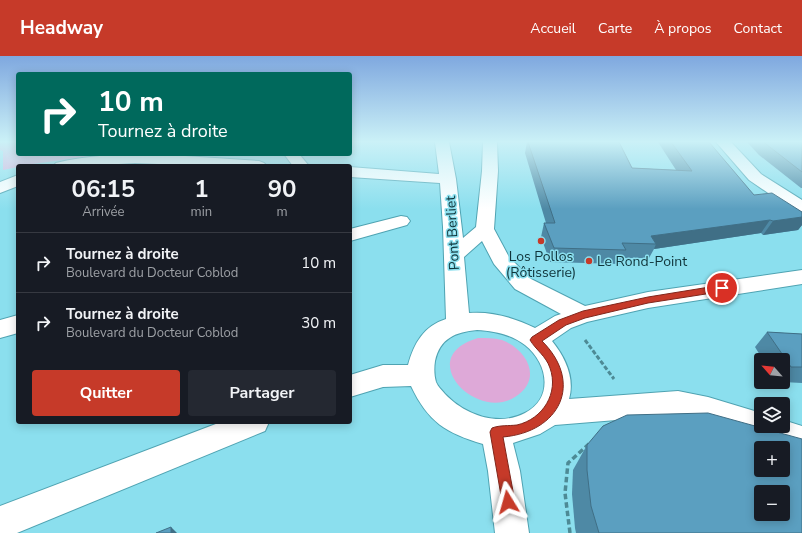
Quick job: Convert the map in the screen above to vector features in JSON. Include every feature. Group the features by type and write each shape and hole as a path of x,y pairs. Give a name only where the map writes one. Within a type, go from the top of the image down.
{"street":[{"name":"Pont Berliet","path":"446,164 454,255 454,290 458,324"},
{"path":"490,164 485,229 501,260 523,284 583,315"},
{"path":"743,164 755,177 802,208"},
{"path":"352,172 448,179"},
{"path":"0,188 16,181"},
{"path":"352,234 401,221"},
{"path":"454,255 485,229"},
{"path":"535,340 563,322 583,315 648,300 802,278"},
{"path":"477,321 498,322 518,329 535,340 547,353 556,367 558,383 556,399 548,413 534,424 517,430 496,432 474,428 454,419 437,406 426,391 421,374 421,360 427,346 434,337 445,329 458,324 477,321"},
{"path":"0,328 16,324"},
{"path":"352,385 383,376 421,374"},
{"path":"548,413 678,403 708,409 802,440"},
{"path":"0,523 251,424"},
{"path":"496,432 504,471 512,533"}],"shaded area":[{"path":"3,164 16,164 16,167 3,170"},
{"path":"478,338 493,338 502,340 519,351 525,358 529,366 530,374 528,382 524,390 515,397 500,402 484,401 469,394 458,384 451,372 451,359 459,347"}],"building":[{"path":"535,164 630,164 632,168 692,171 687,164 728,164 754,195 772,193 802,212 802,217 651,236 656,244 622,243 626,250 554,248 544,223 555,223"},
{"path":"792,164 802,164 802,172"},
{"path":"767,332 802,334 802,367 791,367 790,353 781,353"},
{"path":"708,413 754,426 754,433 780,433 802,439 802,533 599,533 591,506 587,470 587,445 603,426 627,415"},
{"path":"171,527 171,533 156,533"}],"place":[{"name":"Los Pollos (Rôtisserie)","path":"541,241"},
{"name":"Le Rond-Point","path":"589,261"}],"route":[{"path":"508,502 504,471 496,432 517,430 534,424 548,413 556,399 558,383 556,367 547,353 535,340 563,322 583,315 648,300 722,288"}]}
